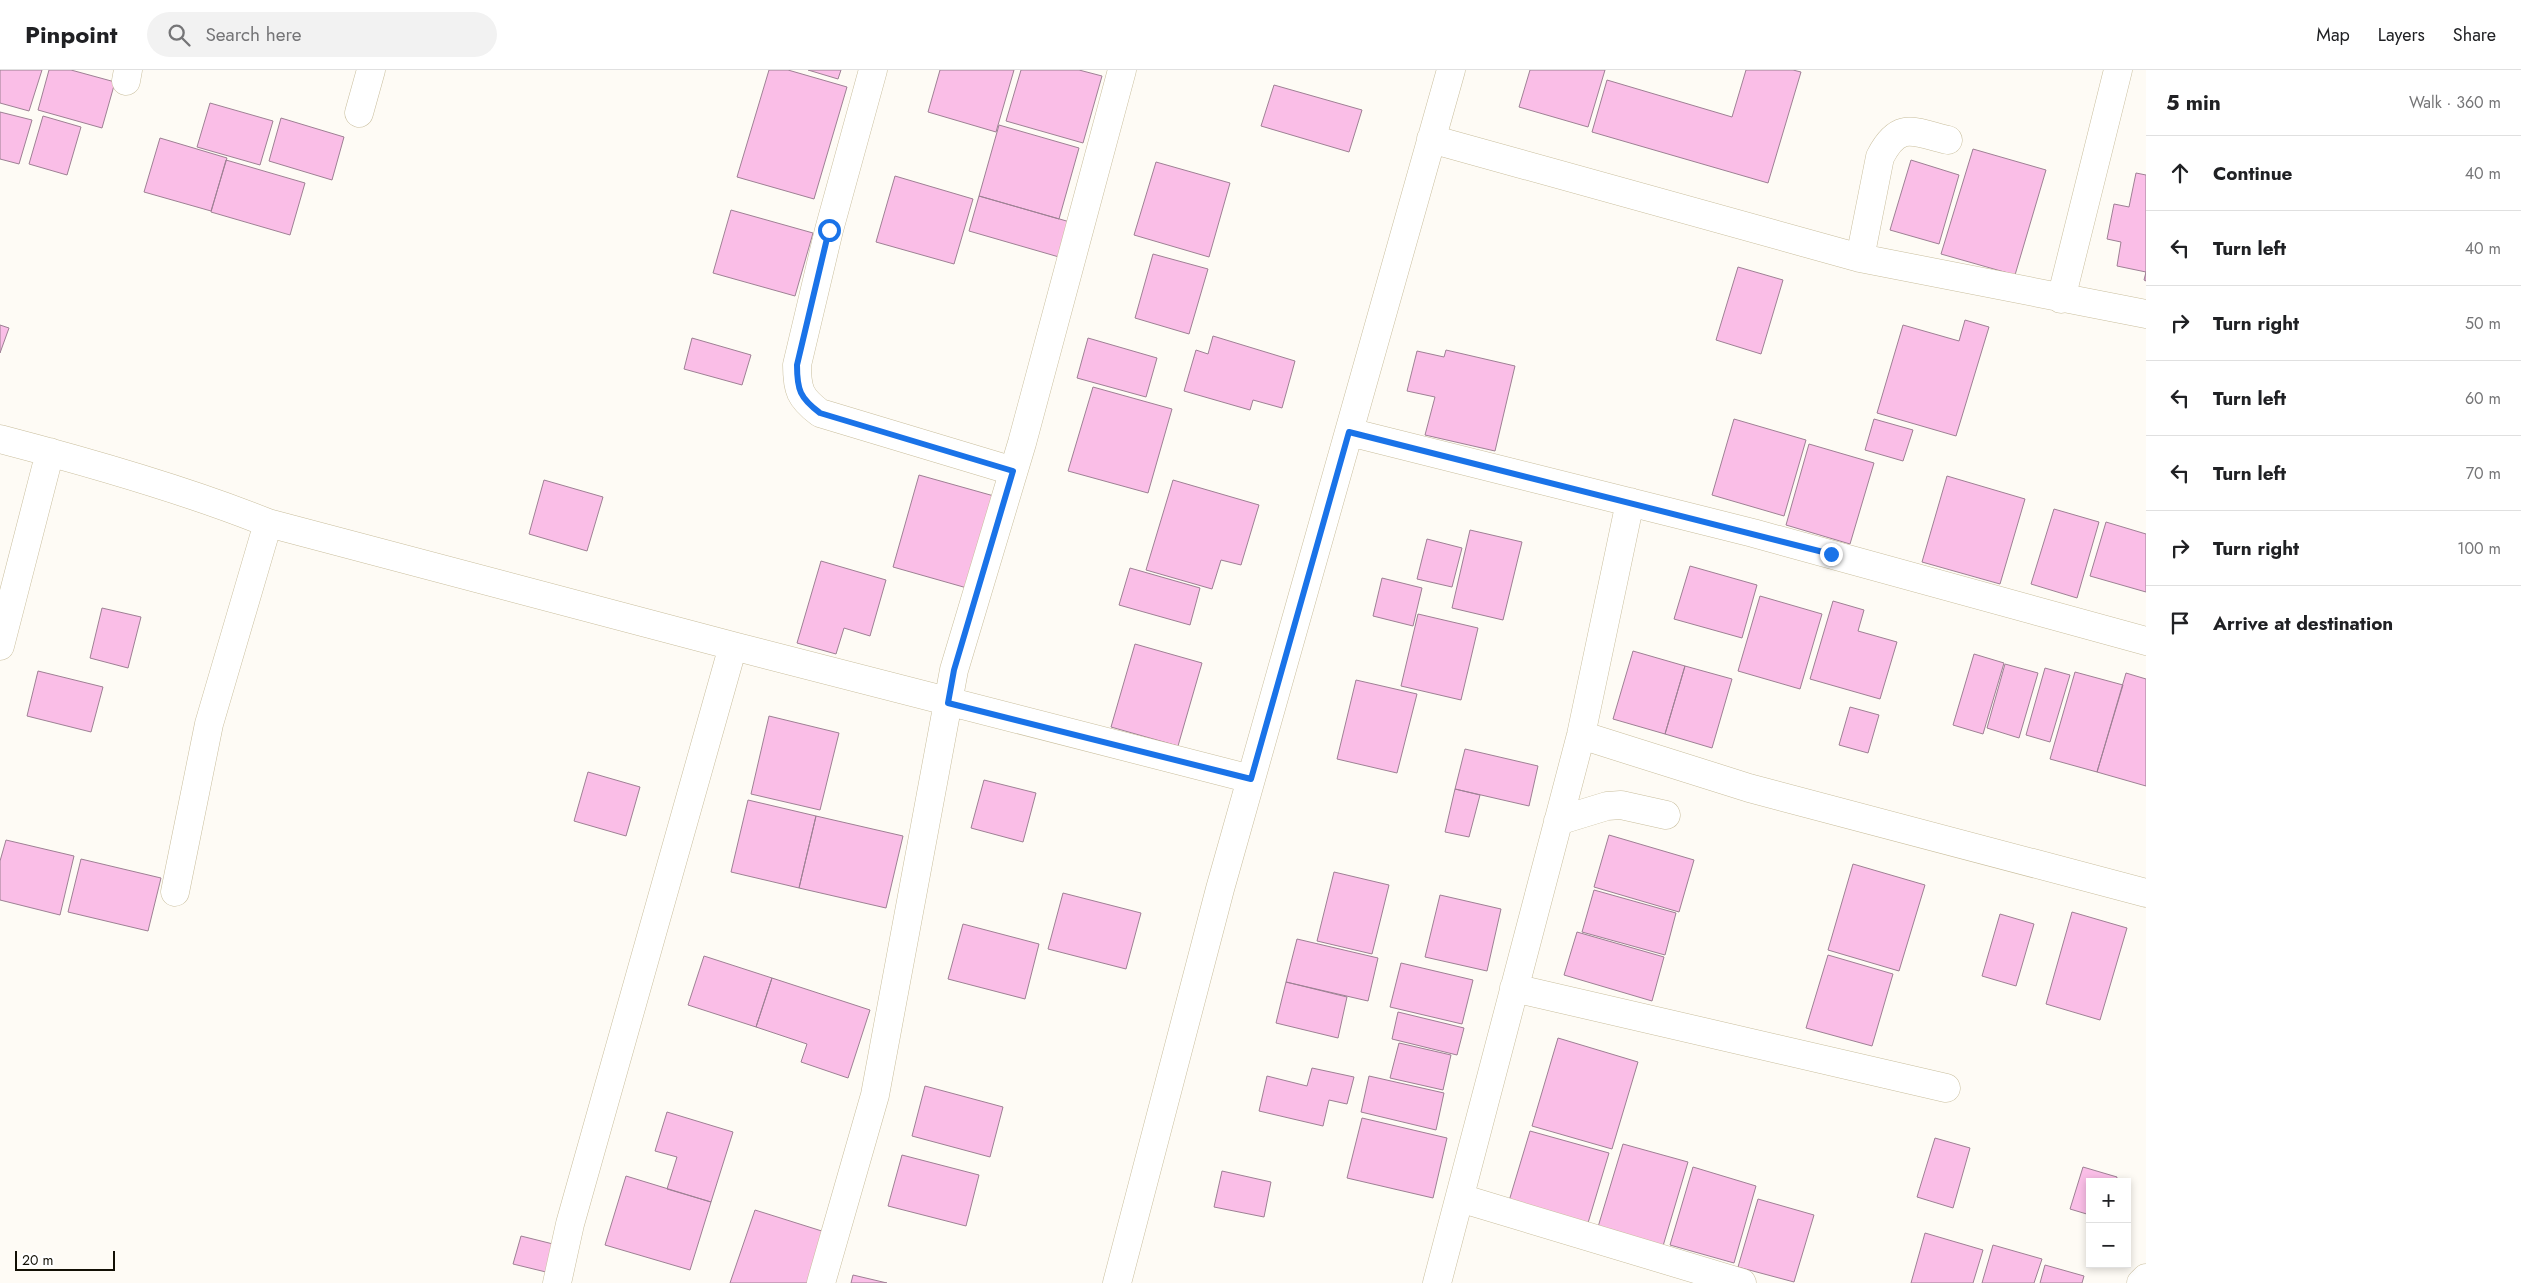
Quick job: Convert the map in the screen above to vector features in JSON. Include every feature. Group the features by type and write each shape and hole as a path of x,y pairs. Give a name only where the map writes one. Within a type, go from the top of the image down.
{"street":[{"path":"359,113 371,70"},
{"path":"873,70 829,230 797,365 797,386 807,403 820,413 1013,471"},
{"path":"821,1283 875,1095 954,670 1013,471 1122,70"},
{"path":"1117,1283 1220,889 1451,70"},
{"path":"2061,299 2118,70"},
{"path":"1860,258 1880,157 1887,143 1896,134 1907,131 1948,140"},
{"path":"1431,140 1860,258 2061,299 2146,314"},
{"path":"1349,432 1754,533 2146,641"},
{"path":"0,439 50,452 236,510 268,523 948,703 1251,779"},
{"path":"0,646 50,452"},
{"path":"1437,1283 1582,735 1630,502"},
{"path":"174,892 209,724 268,523"},
{"path":"557,1283 572,1214 733,646"},
{"path":"1582,735 1748,788 2146,893"},
{"path":"1558,821 1607,806 1621,805 1666,815"},
{"path":"1514,988 1946,1088"},
{"path":"1460,1198 1742,1283"},
{"path":"2142,1283 2146,1278"}],"building":[{"path":"0,70 42,70 29,111 0,103"},
{"path":"49,70 71,70 115,82 102,128 38,110"},
{"path":"769,70 788,70 847,87 814,199 737,177"},
{"path":"808,70 841,70 838,79"},
{"path":"940,70 1014,70 996,132 928,112"},
{"path":"1021,70 1079,70 1102,76 1083,143 1006,121"},
{"path":"1530,70 1605,70 1588,127 1519,107"},
{"path":"1746,70 1793,70 1801,72 1768,183 1592,132 1607,80 1732,117"},
{"path":"1274,85 1362,110 1349,152 1261,126"},
{"path":"210,103 273,121 260,165 197,147"},
{"path":"0,112 32,120 19,164 0,159"},
{"path":"43,116 81,127 67,175 29,164"},
{"path":"281,118 344,137 332,180 269,161"},
{"path":"999,125 1079,148 1059,219 979,196"},
{"path":"160,138 227,158 211,211 144,192"},
{"path":"1973,149 2046,170 2015,275 1941,254"},
{"path":"226,160 305,183 290,235 211,212"},
{"path":"1911,160 1959,175 1939,244 1890,230"},
{"path":"1156,162 1230,183 1209,257 1134,235"},
{"path":"2136,173 2146,175 2146,272 2117,266 2121,242 2107,239 2114,204 2129,207"},
{"path":"895,176 973,199 954,264 876,242"},
{"path":"979,196 1070,222 1059,257 969,231"},
{"path":"731,210 813,233 795,296 713,273"},
{"path":"1153,254 1208,269 1189,334 1135,318"},
{"path":"1738,267 1783,280 1761,354 1716,340"},
{"path":"1965,320 1989,327 1956,436 1877,413 1903,325 1959,341"},
{"path":"0,325 9,328 0,353"},
{"path":"1213,336 1295,361 1282,408 1253,400 1250,410 1184,391 1196,350 1208,354"},
{"path":"692,338 751,355 742,385 684,369"},
{"path":"1088,338 1157,358 1146,397 1077,378"},
{"path":"1446,350 1515,366 1495,451 1425,435 1435,397 1407,391 1417,351 1444,357"},
{"path":"1093,387 1172,409 1148,493 1068,471"},
{"path":"1734,419 1806,440 1784,516 1712,495"},
{"path":"1874,419 1913,430 1903,461 1865,450"},
{"path":"1809,444 1874,463 1850,544 1786,525"},
{"path":"919,475 994,496 967,588 893,567"},
{"path":"1947,476 2025,499 2000,584 1922,562"},
{"path":"544,480 603,497 587,551 529,534"},
{"path":"1173,480 1259,505 1241,565 1221,560 1212,589 1146,570"},
{"path":"2054,509 2099,522 2077,598 2031,584"},
{"path":"2106,522 2146,534 2146,592 2090,576"},
{"path":"1470,530 1522,542 1503,620 1452,608"},
{"path":"1427,539 1462,548 1452,587 1417,579"},
{"path":"821,561 886,580 870,636 844,628 836,654 797,643"},
{"path":"1690,566 1757,585 1742,638 1674,619"},
{"path":"1130,568 1200,588 1190,625 1119,605"},
{"path":"1382,578 1422,588 1413,626 1373,616"},
{"path":"1760,596 1822,614 1800,689 1738,671"},
{"path":"1833,601 1864,610 1858,631 1897,642 1880,699 1810,679"},
{"path":"102,608 141,617 128,668 90,658"},
{"path":"1418,614 1478,628 1461,700 1401,686"},
{"path":"1135,644 1202,663 1178,746 1111,727"},
{"path":"1633,651 1685,666 1665,734 1613,719"},
{"path":"1974,654 2004,663 1983,734 1953,725"},
{"path":"2005,664 2038,673 2019,738 1987,728"},
{"path":"1685,666 1732,679 1712,748 1665,734"},
{"path":"2045,668 2070,675 2050,742 2026,735"},
{"path":"38,671 103,687 91,732 27,716"},
{"path":"2075,672 2123,685 2097,772 2050,759"},
{"path":"2126,673 2146,679 2146,786 2097,772"},
{"path":"1356,680 1417,694 1397,773 1337,759"},
{"path":"1850,707 1879,715 1868,753 1839,745"},
{"path":"769,716 839,733 820,810 751,794"},
{"path":"1465,749 1538,766 1529,806 1455,789"},
{"path":"588,772 640,787 626,836 574,821"},
{"path":"984,780 1036,793 1023,842 971,828"},
{"path":"1455,789 1480,795 1469,837 1445,832"},
{"path":"748,800 816,816 799,888 731,872"},
{"path":"816,816 903,836 886,908 799,888"},
{"path":"1609,835 1694,860 1679,912 1594,887"},
{"path":"6,840 74,856 60,915 0,900 0,861"},
{"path":"81,859 161,878 148,931 68,912"},
{"path":"1853,864 1925,885 1899,971 1828,950"},
{"path":"1334,872 1389,885 1372,954 1317,941"},
{"path":"1594,890 1676,913 1665,955 1582,932"},
{"path":"1063,893 1141,913 1126,969 1048,949"},
{"path":"1440,895 1501,909 1487,971 1425,957"},
{"path":"2072,912 2127,928 2100,1020 2046,1004"},
{"path":"2000,914 2034,924 2016,986 1982,976"},
{"path":"963,924 1039,944 1025,999 948,979"},
{"path":"1577,932 1664,957 1652,1001 1564,975"},
{"path":"1297,939 1378,958 1368,1001 1286,982"},
{"path":"1828,955 1893,974 1872,1046 1806,1028"},
{"path":"704,956 772,978 756,1027 688,1005"},
{"path":"1401,963 1473,980 1462,1024 1390,1007"},
{"path":"772,978 870,1010 848,1078 801,1062 807,1044 756,1027"},
{"path":"1286,982 1347,997 1338,1038 1276,1023"},
{"path":"1398,1012 1464,1028 1457,1055 1392,1039"},
{"path":"1558,1038 1638,1062 1612,1149 1532,1126"},
{"path":"1399,1043 1451,1055 1443,1090 1390,1078"},
{"path":"1312,1068 1354,1077 1347,1104 1329,1100 1323,1126 1259,1111 1267,1076 1307,1086"},
{"path":"1369,1076 1444,1093 1436,1130 1361,1112"},
{"path":"925,1086 1003,1107 990,1157 912,1136"},
{"path":"667,1112 733,1132 711,1202 667,1189 677,1157 655,1151"},
{"path":"1362,1118 1447,1138 1433,1198 1347,1178"},
{"path":"1530,1131 1609,1153 1588,1223 1509,1201"},
{"path":"1935,1138 1970,1148 1953,1208 1917,1197"},
{"path":"1623,1144 1688,1162 1663,1246 1598,1227"},
{"path":"902,1155 979,1175 966,1226 888,1206"},
{"path":"1693,1167 1756,1186 1734,1263 1670,1245"},
{"path":"2083,1167 2117,1177 2086,1178 2086,1214 2070,1209"},
{"path":"1222,1171 1271,1182 1264,1217 1214,1207"},
{"path":"626,1176 711,1202 690,1270 605,1245"},
{"path":"1758,1199 1814,1215 1794,1282 1738,1267"},
{"path":"755,1210 825,1232 808,1283 730,1283"},
{"path":"1925,1233 1983,1250 1973,1283 1911,1283"},
{"path":"521,1236 553,1244 546,1272 513,1264"},
{"path":"1993,1245 2042,1259 2034,1283 1982,1283"},
{"path":"2045,1265 2084,1276 2082,1283 2040,1283"},
{"path":"853,1275 887,1283 851,1283"}],"route":[{"path":"829,230 797,365 797,386 807,403 820,413 1013,471 954,670 948,703 1251,779 1349,432 1831,554"}]}
